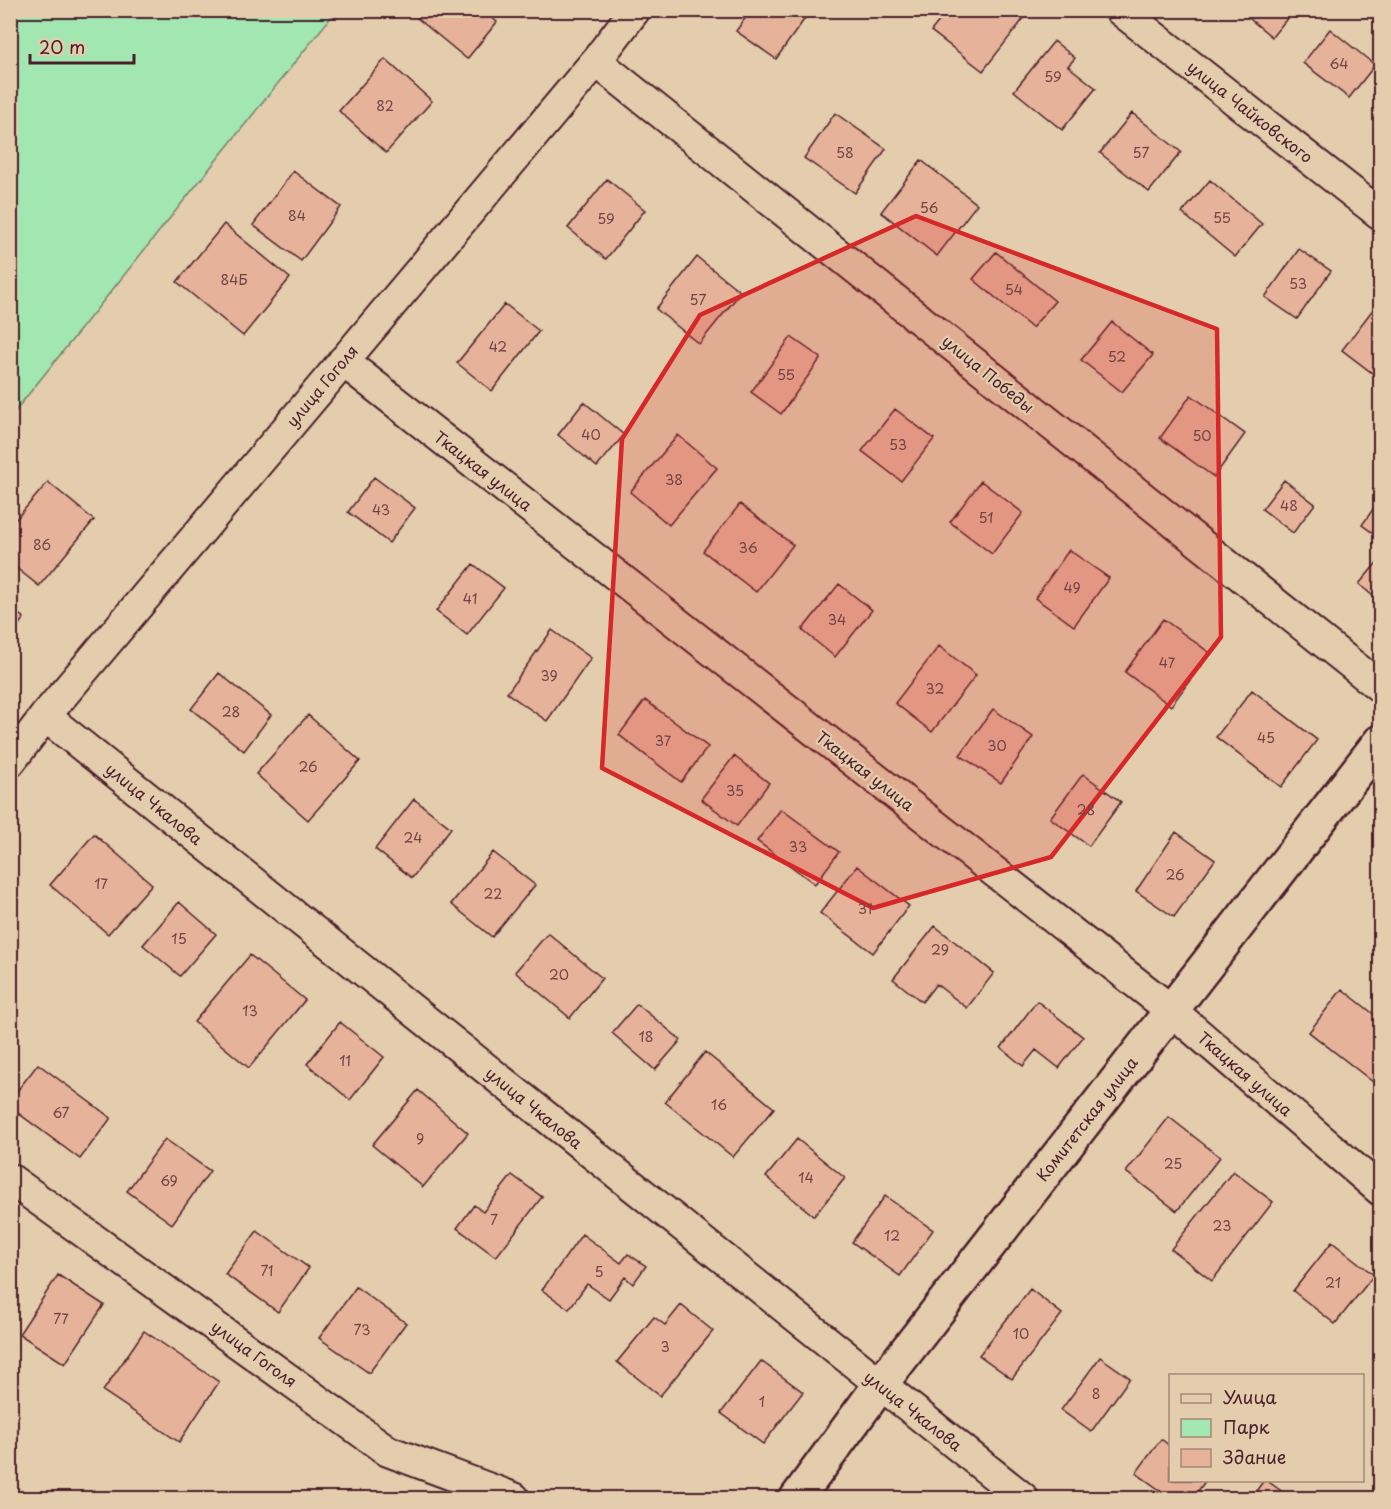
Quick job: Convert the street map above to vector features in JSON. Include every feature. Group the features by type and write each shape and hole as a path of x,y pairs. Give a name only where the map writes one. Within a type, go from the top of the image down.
{"street":[{"name":"улица Гоголя","path":"10,762 45,716 596,61 635,10"},
{"name":"улица Чайковского","path":"1120,10 1380,214"},
{"name":"улица Победы","path":"596,61 1380,687"},
{"name":"Ткацкая улица","path":"343,361 1172,1011 1380,1190"},
{"name":"улица Чкалова","path":"45,716 1023,1498"},
{"name":"Комитетская улица","path":"797,1498 880,1385 1380,742"},
{"name":"улица Гоголя","path":"10,1179 388,1450 513,1498"}],"highlighted area":[{"path":"916,216 1217,329 1221,637 1051,857 873,908 602,768 622,439 700,315"}],"green space":[{"path":"10,11 336,11 11,416"}],"building":[{"path":"423,10 483,10 497,22 467,59 417,18"},
{"path":"751,10 811,10 776,59 736,31"},
{"path":"948,10 1025,10 1028,13 983,71 931,31"},
{"path":"1239,10 1294,10 1272,37"},
{"path":"1330,29 1375,65 1349,98 1303,63"},
{"path":"1054,41 1075,58 1068,66 1096,88 1062,130 1014,91"},
{"path":"385,59 432,101 386,153 339,111"},
{"path":"835,113 886,149 855,193 804,158"},
{"path":"1132,113 1181,152 1149,192 1100,153"},
{"path":"921,160 977,204 937,256 881,212"},
{"path":"293,171 341,207 301,261 253,225"},
{"path":"607,179 645,210 606,259 568,228"},
{"path":"1210,180 1262,224 1235,257 1182,213"},
{"path":"224,224 290,278 243,336 177,282"},
{"path":"1299,249 1331,271 1297,319 1265,297"},
{"path":"996,252 1055,301 1032,328 973,279"},
{"path":"697,257 741,292 699,344 656,309"},
{"path":"505,304 539,331 492,391 457,363"},
{"path":"1377,304 1380,306 1380,379 1342,350"},
{"path":"1112,322 1153,355 1122,392 1081,360"},
{"path":"791,337 821,358 781,414 751,392"},
{"path":"1191,395 1245,434 1214,477 1160,438"},
{"path":"584,402 624,435 597,467 558,435"},
{"path":"895,409 934,439 901,481 862,451"},
{"path":"678,435 717,468 669,525 630,492"},
{"path":"374,477 415,508 389,543 348,512"},
{"path":"1284,480 1315,504 1293,533 1262,509"},
{"path":"981,481 1023,513 992,554 950,522"},
{"path":"48,482 94,520 39,586 10,563 10,526"},
{"path":"1380,499 1380,538 1362,525"},
{"path":"740,504 793,545 756,592 703,551"},
{"path":"1069,550 1109,578 1074,626 1035,598"},
{"path":"1380,559 1380,602 1359,584"},
{"path":"473,564 504,588 467,635 436,611"},
{"path":"839,584 872,610 835,657 802,630"},
{"path":"10,608 24,618 10,636"},
{"path":"1163,619 1210,653 1171,706 1125,672"},
{"path":"552,630 591,658 547,721 507,693"},
{"path":"939,646 976,675 932,732 895,703"},
{"path":"219,673 271,715 244,751 191,709"},
{"path":"1252,690 1317,740 1281,787 1216,737"},
{"path":"645,700 708,747 681,782 619,735"},
{"path":"993,709 1033,737 1001,783 960,755"},
{"path":"308,715 360,761 308,820 256,774"},
{"path":"734,756 769,783 737,826 701,799"},
{"path":"1083,774 1121,802 1089,846 1050,818"},
{"path":"414,799 451,828 412,878 375,849"},
{"path":"781,809 839,852 815,884 757,841"},
{"path":"1176,832 1215,860 1174,917 1136,891"},
{"path":"94,834 152,884 108,934 50,885"},
{"path":"493,852 535,885 492,937 451,904"},
{"path":"857,866 909,906 873,953 820,913"},
{"path":"179,902 216,934 180,976 143,945"},
{"path":"935,926 994,973 967,1008 936,984 922,1002 893,979"},
{"path":"548,933 602,978 570,1018 515,972"},
{"path":"250,955 305,1000 249,1068 194,1022"},
{"path":"1342,989 1380,1019 1380,1072 1373,1082 1309,1032"},
{"path":"1037,1001 1083,1037 1059,1068 1036,1050 1023,1066 1001,1048"},
{"path":"637,1004 681,1040 655,1070 612,1033"},
{"path":"340,1022 384,1057 350,1100 307,1064"},
{"path":"705,1052 774,1108 733,1157 665,1102"},
{"path":"38,1064 111,1118 80,1159 10,1107 10,1100"},
{"path":"418,1090 468,1133 423,1187 372,1145"},
{"path":"1169,1117 1220,1157 1177,1211 1126,1172"},
{"path":"165,1139 210,1171 172,1224 127,1191"},
{"path":"797,1139 845,1178 814,1216 766,1177"},
{"path":"1233,1171 1273,1202 1212,1281 1171,1249"},
{"path":"512,1175 542,1197 496,1257 457,1228 474,1205 483,1212"},
{"path":"885,1196 933,1230 900,1276 852,1242"},
{"path":"257,1231 309,1268 278,1312 225,1274"},
{"path":"582,1234 621,1263 628,1254 646,1266 633,1284 625,1277 609,1299 587,1284 569,1309 542,1290"},
{"path":"1332,1242 1374,1275 1335,1324 1293,1291"},
{"path":"58,1275 104,1305 65,1364 19,1334"},
{"path":"356,1287 406,1323 369,1373 319,1338"},
{"path":"1030,1289 1062,1314 1012,1379 979,1355"},
{"path":"681,1305 713,1331 660,1396 617,1362 654,1317 665,1325"},
{"path":"144,1331 219,1382 179,1442 103,1391"},
{"path":"1100,1357 1130,1378 1091,1432 1061,1410"},
{"path":"761,1361 803,1392 763,1444 721,1413"},
{"path":"1161,1439 1169,1445 1169,1482 1205,1482 1193,1498 1171,1498 1136,1473"},
{"path":"1263,1482 1269,1482 1291,1498 1251,1498"}]}
